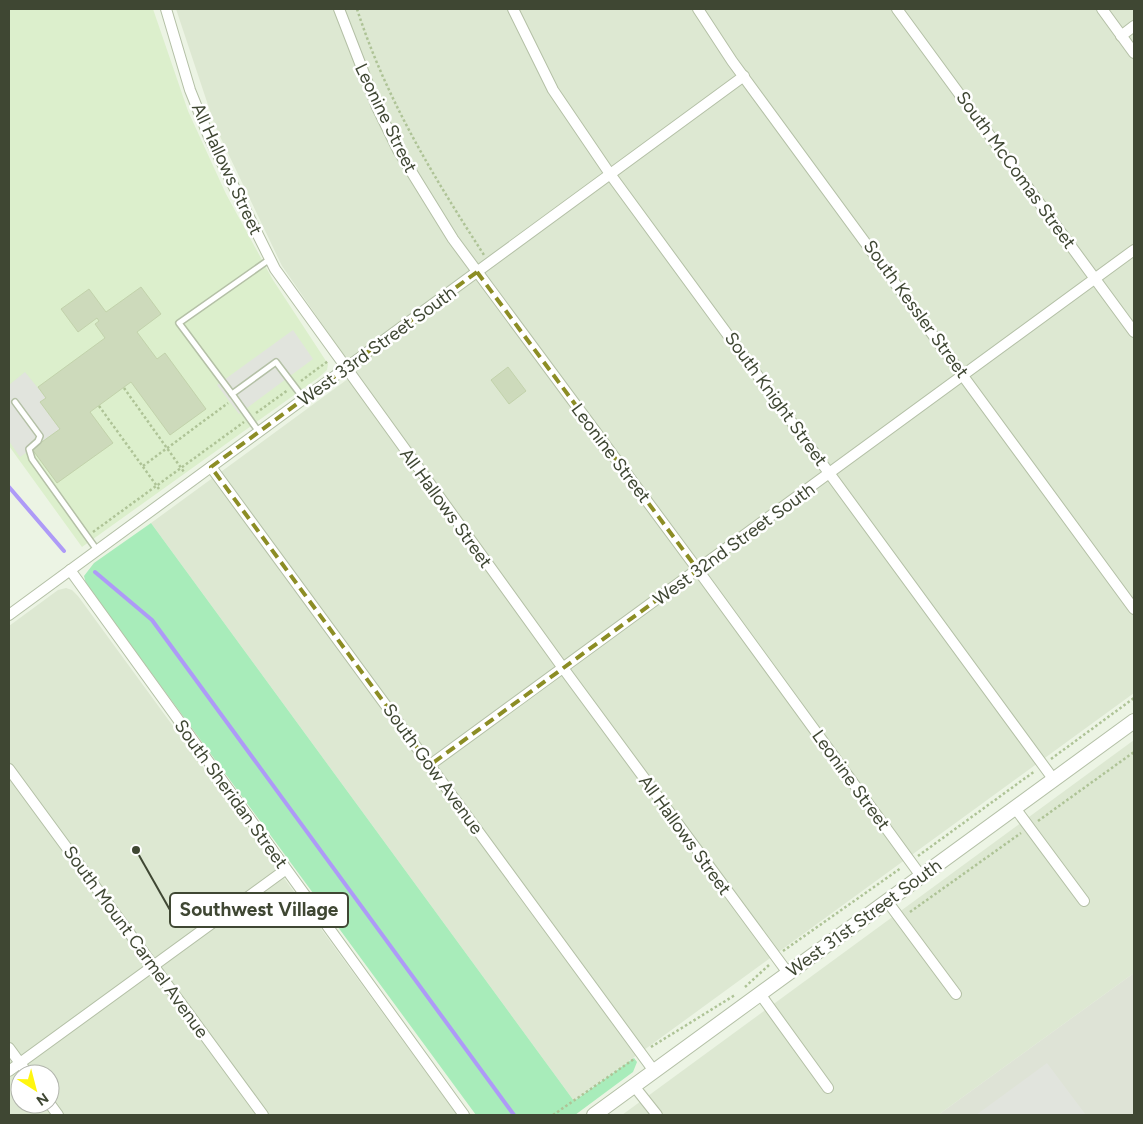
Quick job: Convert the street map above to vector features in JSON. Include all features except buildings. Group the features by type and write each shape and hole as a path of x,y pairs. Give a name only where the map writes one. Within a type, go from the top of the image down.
{"street":[{"name":"All Hallows Street","path":"166,9 190,90 205,128 270,259 345,369 788,973"},
{"name":"Leonine Street","path":"339,9 375,101 398,150 453,239 921,876"},
{"name":"South Knight Street","path":"513,9 554,90 610,174 831,473 1054,780"},
{"name":"South Kessler Street","path":"698,9 744,76 965,375 1134,609"},
{"name":"South McComas Street","path":"897,9 1134,332"},
{"path":"1102,9 1134,53"},
{"path":"1121,36 1134,26"},
{"name":"West 33rd Street South","path":"9,615 744,76"},
{"name":"West 32nd Street South","path":"430,765 1134,250"},
{"name":"South Gow Avenue","path":"211,467 654,1071"},
{"name":"South Sheridan Street","path":"70,570 285,870 464,1115"},
{"name":"West 31st Street South","path":"594,1115 1134,721"},
{"name":"South Mount Carmel Avenue","path":"9,769 263,1115"},
{"path":"1015,808 1084,901"},
{"path":"9,1071 285,870"},
{"path":"887,901 956,994"},
{"path":"760,994 828,1088"},
{"path":"9,1048 20,1063"},
{"path":"634,1086 657,1115"}],"lane":[{"path":"259,432 179,323 270,259"},
{"path":"234,396 276,362 304,399"},
{"path":"15,402 40,436 38,441 29,449 32,459 97,550"}],"path":[{"path":"357,9 379,72 400,117 434,178 484,255"},
{"path":"92,532 158,487 328,361"},
{"path":"124,388 184,472"},
{"path":"143,466 234,396"},
{"path":"99,406 158,487"},
{"path":"553,1115 641,1054 738,993 761,974 775,957 1134,698"}],"highlighted area":[{"path":"477,272 698,570 430,765 211,467"}],"shaded area":[{"path":"9,9 153,9 188,111 226,194 273,280 328,364 327,370 318,378 82,547 9,446"},
{"path":"176,9 1134,9 1134,693 574,1101 151,523 356,373 282,266 215,126"},
{"path":"293,330 313,359 239,414 217,385"},
{"path":"25,372 46,398 41,402 60,429 20,457 9,441 9,385"},
{"path":"66,588 72,590 78,596 457,1115 9,1115 9,626 58,590"},
{"path":"1134,740 1134,973 938,1115 622,1115"},
{"path":"1134,973 1134,1115 938,1115"},
{"path":"1047,1063 1086,1115 976,1115"}],"green space":[{"path":"151,523 574,1101 634,1058 637,1062 633,1072 575,1115 476,1115 86,584 84,576 94,563"}],"waterway":[{"path":"9,487 64,551"},
{"path":"95,572 152,620 514,1115"}],"place":[{"name":"Southwest Village","path":"136,850"}]}
